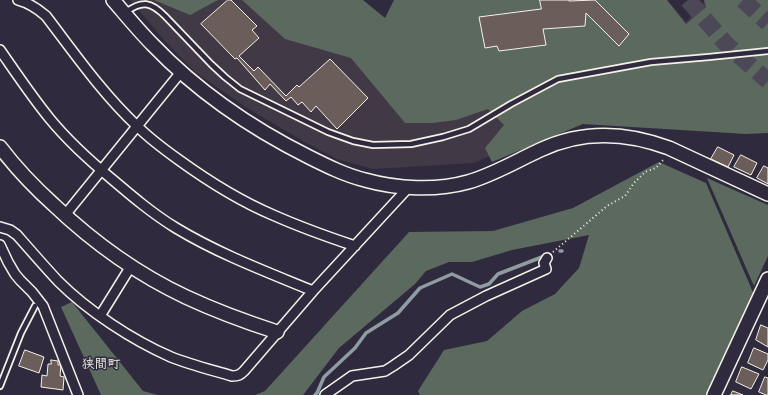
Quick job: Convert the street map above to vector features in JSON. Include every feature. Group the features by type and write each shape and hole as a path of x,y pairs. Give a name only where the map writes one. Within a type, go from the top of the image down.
{"street":[{"path":"18,0 25,2 46,16 91,75 118,107 137,126 194,171 220,188 278,218 355,246"},
{"path":"113,0 152,45 206,94 232,113 292,148 334,169 360,179 375,183 409,187 438,187 469,182 484,177 554,144 580,138 606,135 629,137 658,143 768,194"},
{"path":"0,50 50,119 79,150 134,198 176,228 224,254 314,292"},
{"path":"65,215 181,72"},
{"path":"0,147 27,179 85,234 104,248 131,266 198,303 240,320 277,332"},
{"path":"0,227 10,230 17,235 59,282 73,294 100,316 137,340 187,362 232,376 237,376 241,374 277,332 409,187"},
{"path":"0,245 15,274 43,306 78,395"},
{"path":"325,395 352,376 385,370 393,366 409,355 450,315 486,296 546,269 544,263 547,258"},
{"path":"100,316 131,266"},
{"path":"714,395 768,279"}],"lane":[{"path":"124,14 137,4 144,3 151,5 158,9 211,64 240,89 328,132 353,141 373,145 411,144 443,137 469,129 511,104 558,79 651,62 709,58 768,51"},
{"path":"0,386 21,333 35,306"}],"path":[{"path":"556,249 607,206 625,196 634,183 645,172 656,168 665,158"}],"shaded area":[{"path":"130,0 344,0 388,31 667,0 686,22 706,0 768,0 768,120 579,115 474,163 373,169 337,159 303,141 247,108 195,72 164,40"}],"green space":[{"path":"154,0 218,0 190,15"},
{"path":"242,0 363,0 385,18 394,0 667,0 686,24 706,7 704,0 768,0 768,133 746,134 583,124 492,162 485,148 504,125 488,109 456,120 433,123 405,123 351,58 285,39"},
{"path":"659,162 706,183 755,297 707,395 420,395 418,391 444,350 487,341 522,311 555,294 579,268 589,235 512,250 472,262 449,262 426,271 415,284 339,348 303,395 255,395 265,391 409,232 493,231 573,208"},
{"path":"707,178 768,205 768,256 754,286"},
{"path":"72,302 143,391 158,395 101,395 61,307"}],"building":[{"path":"228,0 231,0 257,26 252,30 259,38 239,56 254,71 258,67 286,96 297,85 299,87 330,59 368,98 337,129 316,106 311,112 302,102 298,105 291,97 286,101 270,84 265,90 237,58 235,59 201,24"},
{"path":"540,0 595,0 629,34 619,46 586,13 585,26 543,29 546,45 499,51 497,46 485,48 479,17 541,9"},
{"path":"718,147 734,155 728,167 711,159"},
{"path":"741,155 757,163 751,175 734,167"},
{"path":"764,166 768,168 768,184 757,178"},
{"path":"761,325 768,328 768,347 756,340"},
{"path":"754,348 768,354 768,360 763,370 748,363"},
{"path":"25,350 44,357 39,373 19,366"},
{"path":"51,360 58,361 58,365 61,365 60,376 64,377 63,390 41,387 42,375 47,376 48,364 51,364"},
{"path":"742,367 759,374 751,389 736,382"},
{"path":"765,377 768,378 768,395 759,392"},
{"path":"733,391 743,395 731,395"}],"waterway":[{"path":"315,395 324,377 355,348 366,333 398,313 420,288 452,274 480,287 489,284 498,274 542,257"}],"tunnel":[{"path":"688,0 726,44 768,81"},
{"path":"743,0 768,23"}],"district":[{"name":"狭間町","path":"101,364"}]}
